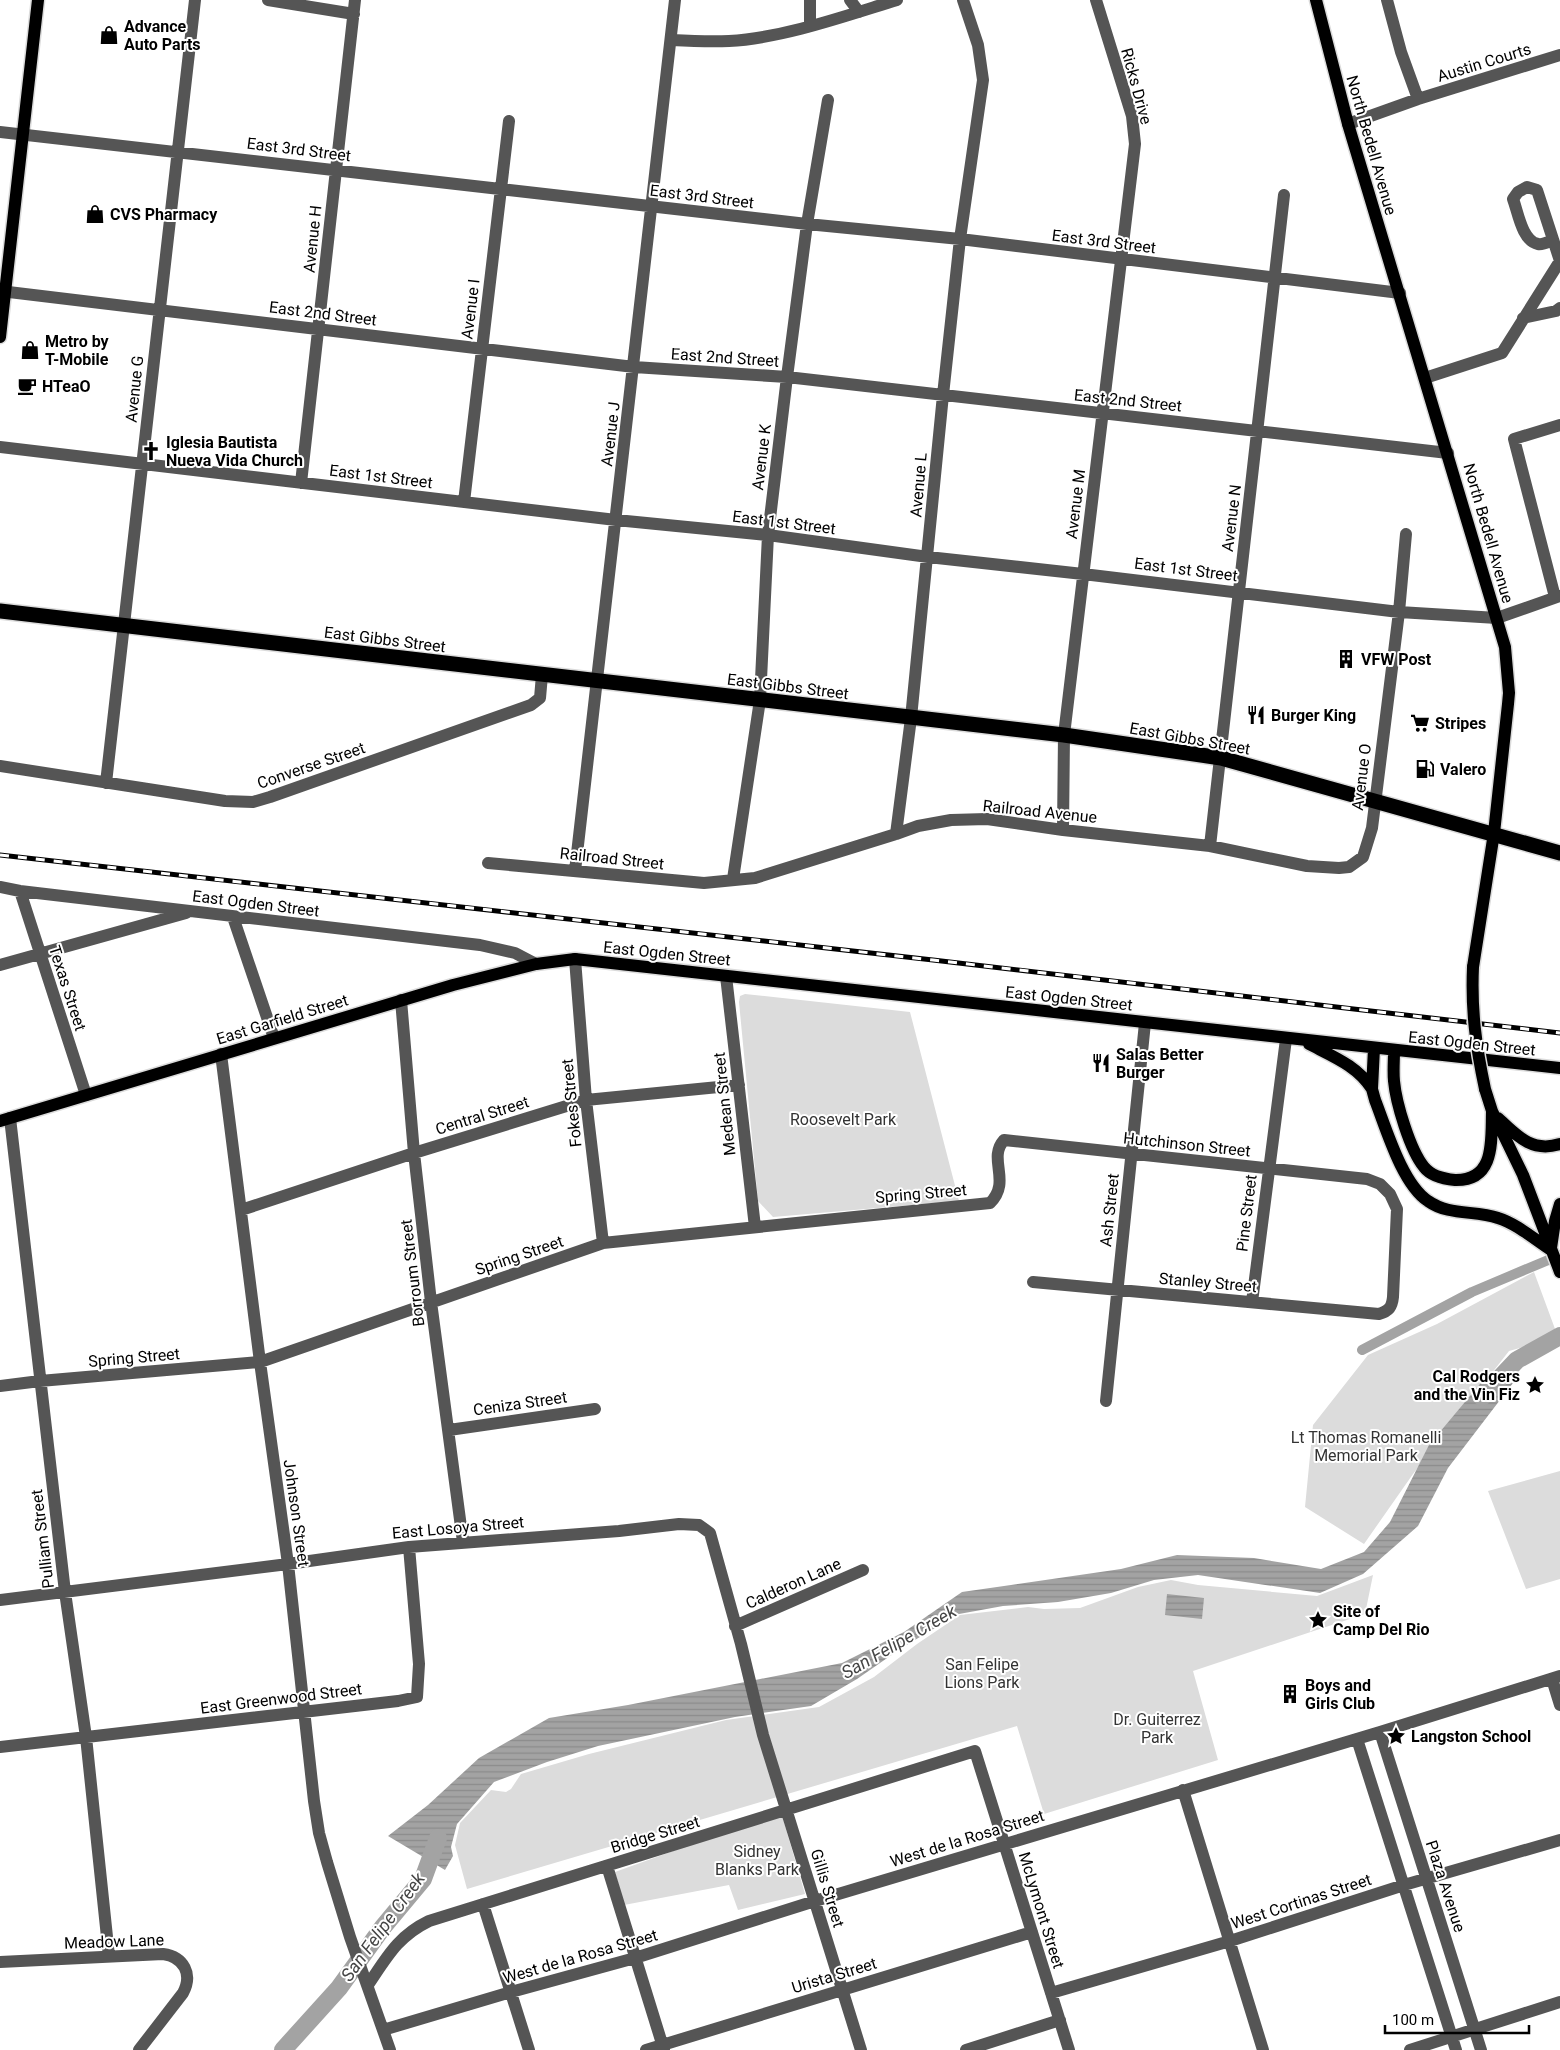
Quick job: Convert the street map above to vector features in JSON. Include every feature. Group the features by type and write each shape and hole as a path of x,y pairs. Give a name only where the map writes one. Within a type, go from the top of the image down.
{"highway":[{"name":"East Gibbs Street","path":"0,611 1064,735 1221,758 1560,853"}],"main road":[{"path":"0,337 2,292 23,134 38,0"},
{"name":"North Bedell Avenue","path":"1316,0 1348,124 1506,646 1509,693 1494,833 1473,966 1471,997 1475,1043 1492,1111"},
{"name":"East Garfield Street","path":"5,1120 401,1000 536,964 576,959"},
{"name":"East Ogden Street","path":"576,959 1560,1068"},
{"path":"1303,1041 1351,1067 1366,1080 1372,1089 1407,1178 1427,1201 1449,1211 1476,1213 1500,1218 1551,1250"},
{"path":"1372,1089 1374,1048"},
{"path":"1394,1051 1394,1081 1400,1109 1415,1151 1425,1168 1434,1175 1448,1180 1462,1180 1475,1177 1486,1165 1492,1150 1492,1111"},
{"path":"1544,1067 1560,1076"},
{"path":"1492,1111 1523,1141 1535,1146 1551,1147 1560,1144"},
{"path":"1492,1111 1523,1175 1560,1272"},
{"path":"1551,1250 1555,1221 1560,1204"}],"street":[{"name":"Avenue G","path":"106,783 195,0"},
{"path":"268,0 354,14"},
{"name":"Avenue H","path":"301,482 355,0"},
{"name":"Avenue J","path":"575,871 676,0"},
{"path":"810,0 810,25"},
{"path":"850,0 859,12"},
{"path":"671,40 729,41 760,38 897,0"},
{"name":"Avenue L","path":"896,834 911,718 928,557 942,395 960,239 976,140 983,80 978,45 963,0"},
{"name":"Ricks Drive","path":"1096,0 1132,116 1135,144 1131,182"},
{"path":"1387,0 1401,52 1418,99"},
{"name":"Austin Courts","path":"1348,124 1418,99 1560,55"},
{"name":"Avenue K","path":"733,879 760,700 768,535 787,378 807,224 828,100"},
{"name":"Avenue I","path":"464,502 508,121"},
{"name":"East 3rd Street","path":"0,132 807,224 960,239 1122,260 1274,276 1400,293"},
{"name":"Avenue M","path":"1063,830 1064,735 1131,182"},
{"name":"Avenue N","path":"1210,846 1284,195"},
{"path":"1425,378 1502,353 1560,262 1553,240"},
{"name":"East 2nd Street","path":"2,292 634,367 787,378 1448,453"},
{"path":"1523,318 1556,311 1560,308"},
{"path":"1558,597 1514,439 1560,425"},
{"name":"East 1st Street","path":"0,447 616,520 768,535 928,557 1399,612 1497,618 1558,597"},
{"name":"Avenue O","path":"1348,867 1363,857 1372,828 1399,612 1406,534"},
{"name":"Converse Street","path":"0,766 225,801 253,802 531,706 540,698 542,675"},
{"name":"Railroad Avenue","path":"733,879 754,878 918,826 951,820 987,819 1063,830 1210,846 1307,866 1348,867"},
{"name":"Railroad Street","path":"488,863 643,879 704,883 733,879"},
{"name":"East Ogden Street","path":"0,888 480,945 515,953 536,964"},
{"name":"Texas Street","path":"20,891 86,1095"},
{"path":"0,965 194,911"},
{"path":"233,917 274,1038"},
{"name":"Fokes Street","path":"576,959 586,1100 603,1243"},
{"name":"Medean Street","path":"726,976 755,1228"},
{"name":"Borroum Street","path":"401,1000 414,1153 431,1302 463,1542"},
{"name":"Ash Street","path":"1106,1400 1145,1023"},
{"name":"Pine Street","path":"1252,1302 1286,1039"},
{"name":"Johnson Street","path":"221,1054 288,1564 319,1832 350,1937 390,2050"},
{"name":"Central Street","path":"241,1210 414,1153 586,1100 739,1085"},
{"name":"Pulliam Street","path":"5,1120 40,1381 65,1592 86,1737 109,1956"},
{"name":"Hutchinson Street","path":"1004,1140 1367,1179 1380,1184 1390,1194 1397,1209 1392,1306 1387,1311 1379,1314"},
{"name":"Spring Street","path":"0,1386 260,1362 603,1243 990,1203 997,1196 1000,1189 998,1152 999,1145 1004,1140"},
{"name":"Stanley Street","path":"1033,1282 1379,1314"},
{"name":"Ceniza Street","path":"449,1430 595,1409"},
{"name":"East Losoya Street","path":"0,1600 410,1547 619,1531 679,1524 699,1525 710,1533 763,1735"},
{"name":"East Greenwood Street","path":"0,1747 398,1701 417,1696 419,1664 410,1547"},
{"name":"Calderon Lane","path":"735,1626 863,1570"},
{"path":"1556,1678 1560,1705"},
{"name":"West de la Rosa Street","path":"383,2030 635,1958 815,1901 1556,1678"},
{"name":"Plaza Avenue","path":"1380,1732 1481,2050"},
{"name":"Gillis Street","path":"763,1735 861,2050"},
{"path":"1357,1739 1456,2050"},
{"name":"Bridge Street","path":"368,1985 390,1951 401,1938 414,1928 429,1921 976,1751"},
{"name":"McLymont Street","path":"976,1751 1069,2050"},
{"path":"1183,1790 1263,2050"},
{"name":"West Cortinas Street","path":"1051,1993 1230,1941 1404,1885 1560,1840"},
{"path":"607,1866 663,2048"},
{"path":"483,1904 529,2050"},
{"name":"Urista Street","path":"646,2050 663,2048 842,1990 1032,1932"},
{"name":"Meadow Lane","path":"0,1962 109,1956 172,1955 180,1960 186,1967 187,1985 183,1993 139,2050"},
{"path":"1410,2050 1560,2002"},
{"path":"966,2050 1060,2020"}],"green space":[{"name":"Roosevelt Park","path":"745,994 910,1012 959,1201 773,1217 758,1201 739,1002 740,996"},
{"name":"Lt Thomas Romanelli Memorial Park","path":"1534,1272 1558,1337 1509,1351 1413,1474 1364,1544 1305,1507 1313,1425 1368,1355 1437,1324"},
{"path":"1560,1471 1560,1579 1526,1589 1488,1491"},
{"name":"San Felipe Lions Park","path":"1373,1575 1365,1614 1193,1671 1218,1760 1044,1814 1017,1726 467,1889 455,1845 460,1823 491,1790 506,1792 511,1789 521,1774 589,1754 726,1720 819,1707 874,1677 917,1644 960,1615 1028,1607 1044,1609 1080,1608 1138,1587 1171,1580 1198,1585 1317,1596"},
{"name":"Sidney Blanks Park","path":"781,1812 805,1894 738,1910 729,1885 624,1905 615,1872"}],"water":[{"path":"1485,1378 1513,1383 1448,1468 1418,1526 1363,1574 1320,1593 1198,1575 1154,1580 1111,1593 1058,1602 1003,1606 959,1614 903,1647 857,1679 811,1706 735,1717 598,1746 547,1762 494,1782 457,1824 451,1847 453,1856 445,1870 388,1836 428,1805 479,1758 549,1718 628,1705 842,1663 904,1632 962,1592 1121,1569 1177,1555 1254,1558 1321,1569 1364,1552 1390,1522 1429,1445"},
{"path":"1167,1594 1204,1598 1202,1619 1165,1615"}],"waterway":[{"path":"1362,1350 1472,1292 1560,1255"},
{"name":"San Felipe Creek","path":"1482,1397 1517,1360 1560,1336"},
{"name":"San Felipe Creek","path":"283,2050 339,1988 383,1927 423,1879 438,1838"}],"railway":[{"path":"0,855 1560,1033"}],"place":[{"name":"Advance Auto Parts","path":"109,35"},
{"name":"CVS Pharmacy","path":"95,214"},
{"name":"Metro by T-Mobile","path":"30,350"},
{"name":"HTeaO","path":"27,386"},
{"name":"Iglesia Bautista Nueva Vida Church","path":"151,451"},
{"name":"VFW Post","path":"1346,659"},
{"name":"Burger King","path":"1256,715"},
{"name":"Stripes","path":"1420,723"},
{"name":"Valero","path":"1425,769"},
{"name":"Salas Better Burger","path":"1101,1063"},
{"name":"Cal Rodgers and the Vin Fiz","path":"1535,1385"},
{"name":"Site of Camp Del Rio","path":"1318,1620"},
{"name":"Boys and Girls Club","path":"1290,1694"},
{"name":"Langston School","path":"1396,1736"}],"park label":[{"name":"Dr. Guiterrez Park","path":"1157,1728"}]}
